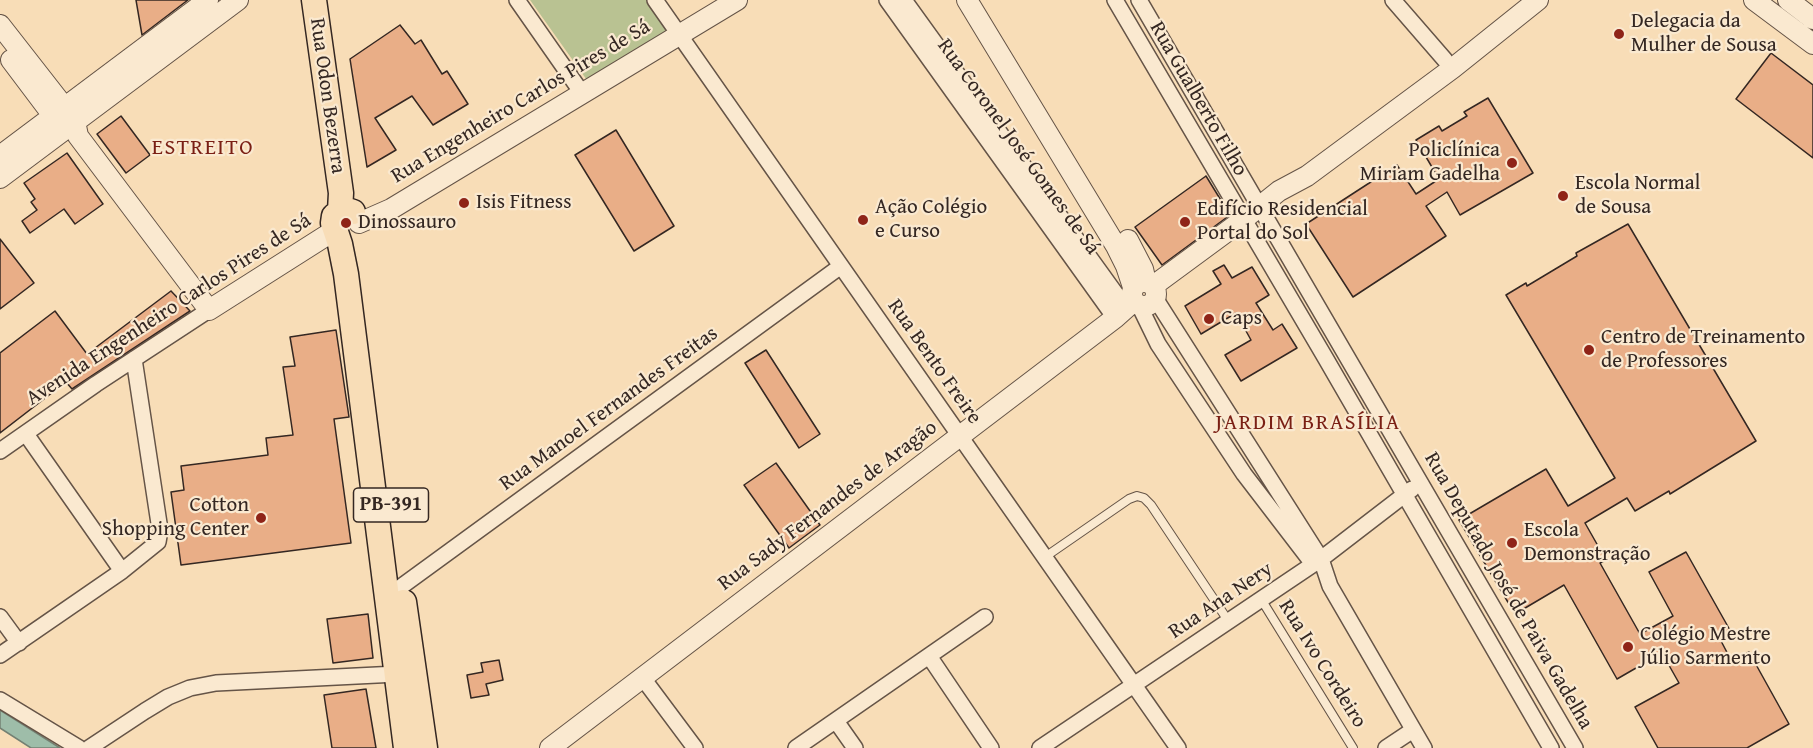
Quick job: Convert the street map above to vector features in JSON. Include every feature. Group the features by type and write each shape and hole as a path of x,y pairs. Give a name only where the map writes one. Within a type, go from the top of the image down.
{"main road":[{"name":"Rua Odon Bezerra","path":"314,0 345,220"},
{"name":"PB-391","path":"345,220 357,261 425,748"},
{"name":"PB-391","path":"345,220 346,274 406,748"}],"street":[{"path":"0,178 205,10 238,0"},
{"path":"517,0 582,93"},
{"name":"Rua Bento Freire","path":"655,0 1178,748"},
{"name":"Rua Engenheiro Carlos Pires de Sá","path":"345,220 391,209 737,0"},
{"name":"Rua Coronel José Gomes de Sá","path":"887,0 1138,298"},
{"name":"Rua Coronel José Gomes de Sá","path":"904,0 1138,298"},
{"path":"968,0 1014,65 1066,150 1130,245 1143,269 1138,298 1158,344 1244,474 1317,561"},
{"path":"983,0 1014,65"},
{"path":"1117,4 1137,0"},
{"name":"Rua Gualberto Filho","path":"1137,0 1260,206"},
{"path":"1393,0 1445,60"},
{"path":"1260,206 1279,191 1295,173 1521,0"},
{"path":"1279,191 1307,176 1453,68 1538,0"},
{"path":"1754,0 1813,44"},
{"path":"1788,0 1813,19"},
{"name":"Rua Gualberto Filho","path":"1117,4 1244,219"},
{"path":"0,25 67,122 209,310"},
{"path":"0,46 67,122"},
{"path":"0,156 67,122"},
{"path":"1193,132 1211,123"},
{"name":"Rua Sady Fernandes de Aragão","path":"550,748 1260,206"},
{"name":"Rua Deputado José de Paiva Gadelha","path":"1260,206 1575,748"},
{"name":"Rua Deputado José de Paiva Gadelha","path":"1244,219 1551,748"},
{"name":"Avenida Engenheiro Carlos Pires de Sá","path":"0,452 134,359 345,220"},
{"name":"Rua Manoel Fernandes Freitas","path":"402,586 841,266"},
{"path":"1138,298 1317,561 1424,748"},
{"path":"1326,359 1343,349"},
{"path":"0,656 156,546 160,530 134,359"},
{"path":"1362,420 1379,411"},
{"path":"26,434 122,571"},
{"name":"Rua Ana Nery","path":"1040,748 1317,561 1404,494 1421,484"},
{"path":"0,617 19,643"},
{"path":"796,748 985,617"},
{"path":"929,656 991,748"},
{"path":"89,748 145,711 190,688 216,683 397,674"},
{"path":"642,677 695,748"},
{"path":"0,700 79,748"},
{"path":"1537,724 1555,715"},
{"path":"836,721 855,748"},
{"path":"1386,748 1413,730"}],"lane":[{"path":"1045,557 1129,499 1137,496 1144,498 1229,621"},
{"name":"Rua Ivo Cordeiro","path":"1261,599 1353,748"}],"shaded area":[{"path":"530,0 648,0 668,31 589,83"},
{"path":"0,710 60,748 31,748 0,728"}],"building":[{"path":"136,0 188,0 142,35"},
{"path":"400,25 415,44 421,40 442,74 447,71 468,104 433,125 412,96 375,118 396,150 367,167 350,59"},
{"path":"1771,53 1813,85 1813,158 1736,99"},
{"path":"1488,98 1533,173 1460,215 1447,192 1426,206 1446,236 1353,297 1306,224 1397,165 1416,194 1439,179 1416,140 1439,126 1442,131 1467,116 1464,112"},
{"path":"121,116 150,155 126,173 97,134"},
{"path":"616,130 674,226 634,251 575,155"},
{"path":"67,153 103,204 75,224 64,209 30,233 22,221 37,210 31,202 35,199 24,183"},
{"name":"Edifício Residencial Portal do Sol","path":"1206,176 1230,215 1162,265 1135,227"},
{"path":"1628,224 1756,441 1670,494 1669,491 1635,511 1627,498 1585,523 1606,560 1600,563 1640,634 1673,616 1649,572 1686,552 1731,632 1720,639 1732,662 1749,652 1789,724 1747,748 1658,748 1635,707 1679,683 1662,653 1617,679 1564,585 1515,614 1459,520 1546,469 1568,506 1615,478 1506,295 1526,283 1527,286 1577,256 1576,253"},
{"path":"0,239 34,283 0,309"},
{"name":"Caps","path":"1224,265 1232,278 1252,267 1269,295 1256,303 1273,330 1282,324 1297,348 1241,381 1225,355 1251,340 1236,313 1201,334 1185,306 1221,284 1213,271"},
{"path":"171,291 190,311 72,389 66,382 0,433 0,353 55,311 87,354"},
{"name":"Cotton Shopping Center","path":"336,330 349,417 334,419 351,543 181,565 171,492 184,490 181,466 268,455 266,438 293,435 283,367 295,366 290,337"},
{"path":"766,350 820,434 799,448 745,363"},
{"path":"776,463 820,525 789,548 744,485"},
{"path":"368,614 373,658 333,663 327,619"},
{"path":"499,660 503,680 486,684 489,695 471,698 467,675 483,672 481,663"},
{"path":"366,689 376,748 332,748 324,695"}],"place":[{"name":"Delegacia da Mulher de Sousa","path":"1619,34"},
{"name":"Policlínica Miriam Gadelha","path":"1512,163"},
{"name":"Escola Normal de Sousa","path":"1563,196"},
{"name":"Isis Fitness","path":"464,203"},
{"name":"Ação Colégio e Curso","path":"863,220"},
{"name":"Edifício Residencial Portal do Sol","path":"1185,222"},
{"name":"Dinossauro","path":"346,223"},
{"name":"Caps","path":"1209,319"},
{"name":"Centro de Treinamento de Professores","path":"1589,350"},
{"name":"Cotton Shopping Center","path":"261,518"},
{"name":"Escola Demonstração","path":"1512,543"},
{"name":"Colégio Mestre Júlio Sarmento","path":"1628,647"}],"district":[{"name":"ESTREITO","path":"203,148"},
{"name":"JARDIM BRASÍLIA","path":"1308,423"}]}
